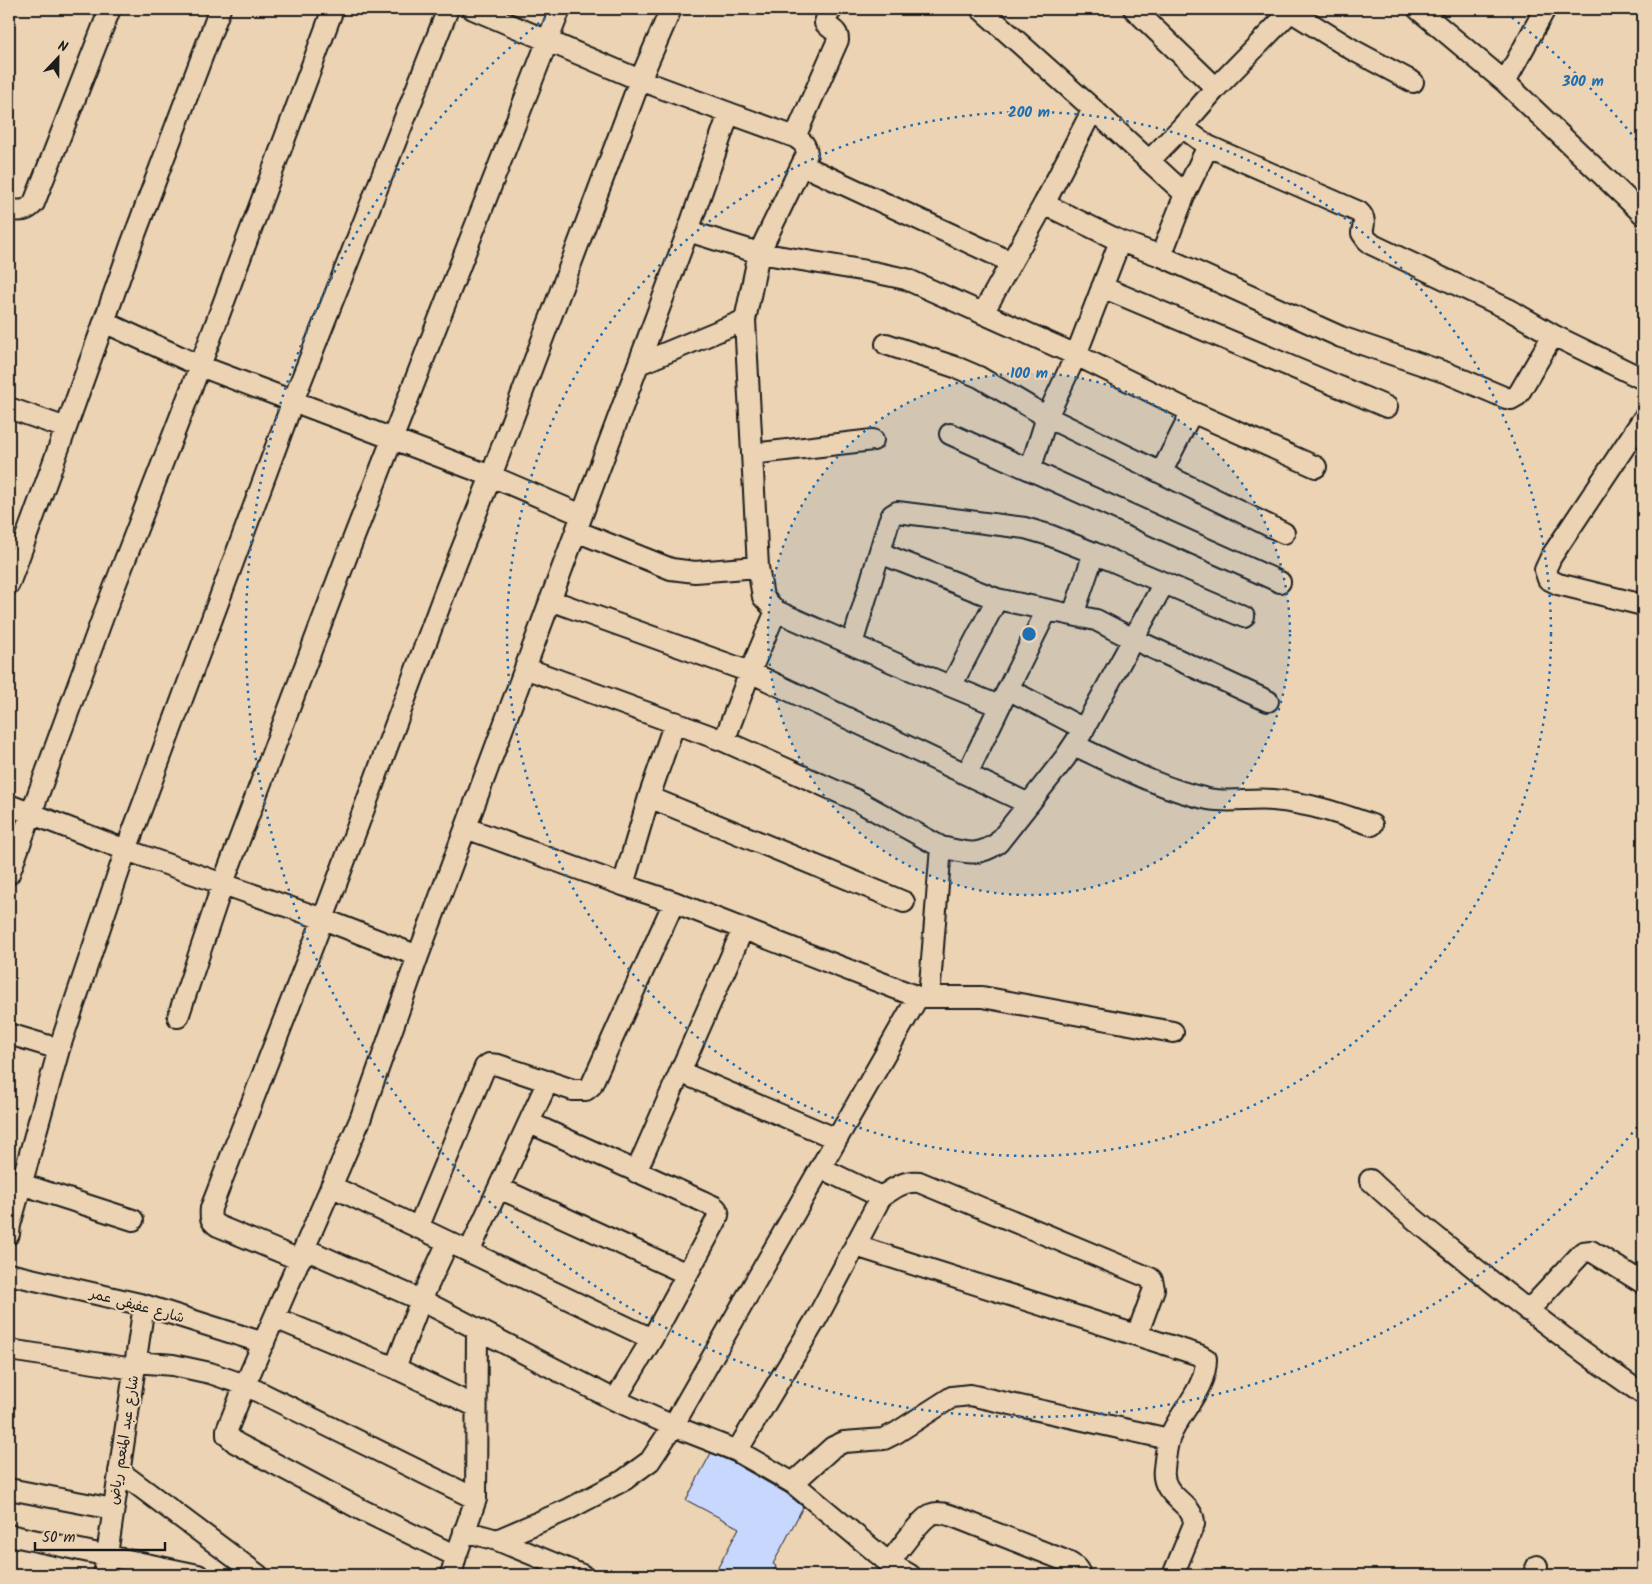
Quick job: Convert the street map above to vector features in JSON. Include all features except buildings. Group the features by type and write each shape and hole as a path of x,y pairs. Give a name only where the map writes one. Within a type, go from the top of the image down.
{"street":[{"path":"9,210 21,211 29,209 34,203 110,9"},
{"path":"9,584 131,245 220,9"},
{"path":"9,874 104,614 200,366 333,9"},
{"path":"9,1234 11,1213 59,1049 126,850 293,401 448,9"},
{"path":"474,9 640,80 795,137 806,146 807,154 759,253 745,320 758,567 763,597 767,603 776,611 951,686 1003,697 1079,737 1133,773 1174,790 1210,799 1273,800 1317,806 1372,825"},
{"path":"178,1017 223,883 392,440 560,9"},
{"path":"672,9 640,80 491,476 442,598 323,919 211,1208 210,1216 212,1222 218,1226 302,1255 421,1300 615,1400 673,1426 737,1451 793,1483 889,1563 910,1575"},
{"path":"795,137 838,40 836,31 825,23 832,9"},
{"path":"982,9 1185,194"},
{"path":"1134,9 1216,88"},
{"path":"1418,9 1505,82 1643,214"},
{"path":"1505,82 1545,9"},
{"path":"1149,161 1289,10 1353,50 1413,82"},
{"path":"983,313 1044,204 1093,109"},
{"path":"456,1556 360,1509 231,1439 227,1435 227,1430 360,1120 418,956 688,231 729,113"},
{"path":"1182,127 1208,146 1359,212 1363,216 1364,221 1362,233 1373,245 1508,308 1553,335 1643,379"},
{"path":"1161,256 1185,194 1208,146"},
{"path":"802,165 1011,262"},
{"path":"1044,204 1120,241 1161,256 1341,338 1447,373 1506,398 1518,395 1553,335"},
{"path":"688,231 759,253 906,279 1076,355 1192,412 1316,467"},
{"path":"1030,470 1047,417 1076,355 1120,241"},
{"path":"1102,287 1387,407"},
{"path":"639,364 745,320"},
{"path":"104,322 200,366 491,476 579,523 672,568 695,572 758,567"},
{"path":"886,344 979,377 1047,417 1284,533"},
{"path":"9,408 66,428"},
{"path":"1162,473 1192,412"},
{"path":"1643,419 1551,557 1545,570 1548,579 1558,584 1643,605"},
{"path":"950,434 1280,582"},
{"path":"752,454 873,440"},
{"path":"852,644 892,515 897,512 1025,528 1049,535 1244,617"},
{"path":"880,553 997,599 1096,620 1268,701"},
{"path":"1073,615 1094,553"},
{"path":"525,668 724,741 856,800 940,847 975,854 987,850 998,843 1030,804 1079,737 1164,583"},
{"path":"951,686 997,599"},
{"path":"550,600 750,672 1030,804"},
{"path":"967,774 1047,610"},
{"path":"724,741 776,611"},
{"path":"623,885 649,797 675,722"},
{"path":"649,797 904,902"},
{"path":"9,805 126,850 323,919 418,956"},
{"path":"466,828 674,902 923,997 982,997 1173,1032"},
{"path":"497,1540 567,1510 624,1480 650,1461 673,1426 820,1168 923,997 940,847"},
{"path":"418,1228 485,1067 489,1064 498,1065 548,1082 580,1090 586,1090 591,1086 674,902"},
{"path":"636,1172 743,928"},
{"path":"9,1034 59,1049"},
{"path":"680,1072 837,1139"},
{"path":"469,1252 548,1082"},
{"path":"530,1123 713,1206 718,1210 719,1214 716,1222 652,1339 615,1400"},
{"path":"820,1168 881,1197"},
{"path":"1370,1180 1395,1204 1528,1311 1643,1394"},
{"path":"737,1451 818,1316 881,1197 904,1182 919,1182 1150,1278 1154,1289 1137,1335"},
{"path":"21,1184 134,1220"},
{"path":"331,1186 652,1339"},
{"path":"499,1188 687,1274"},
{"path":"394,1368 421,1300 448,1242"},
{"path":"856,1246 1199,1355 1206,1359 1205,1377 1169,1439 1163,1472 1171,1493 1190,1511 1194,1519 1194,1524 1173,1575"},
{"path":"1528,1311 1587,1250 1643,1283"},
{"name":"شارع عفيفى عمر","path":"9,1274 144,1305 264,1343"},
{"name":"شارع عبد المنعم رياض","path":"106,1566 144,1305"},
{"path":"275,1318 394,1368 475,1406"},
{"path":"450,1575 476,1499 475,1406 477,1328"},
{"path":"9,1350 135,1365 182,1367 210,1373 245,1385 476,1499"},
{"path":"793,1483 833,1447 844,1442 884,1439 952,1397 970,1395 1169,1439"},
{"path":"119,1470 258,1575"},
{"path":"9,1489 113,1509"},
{"path":"889,1563 923,1522 932,1514 942,1513 1073,1564 1080,1572 1080,1575"},
{"path":"464,1531 497,1540 582,1575"},
{"path":"9,1535 106,1566 198,1575"}]}
